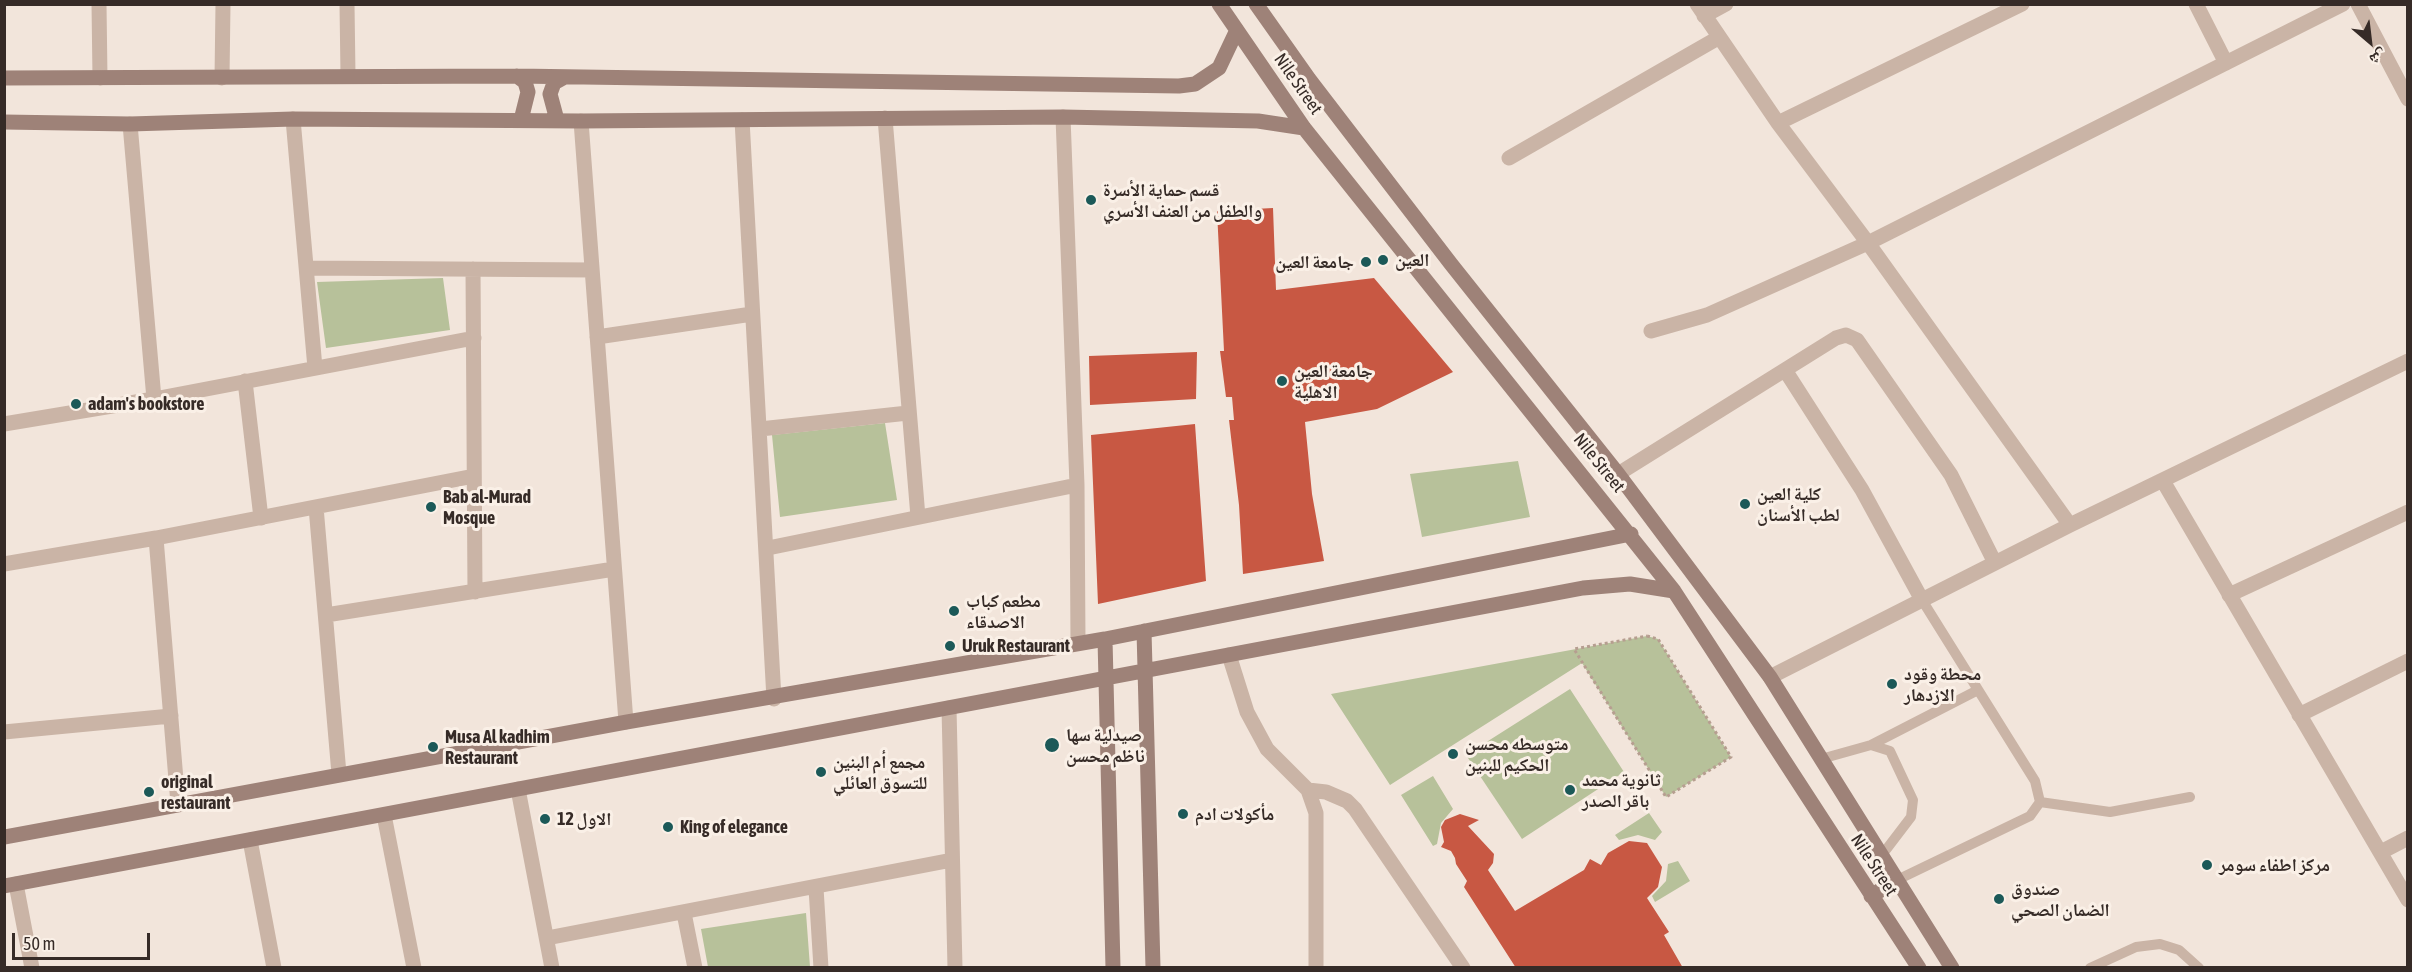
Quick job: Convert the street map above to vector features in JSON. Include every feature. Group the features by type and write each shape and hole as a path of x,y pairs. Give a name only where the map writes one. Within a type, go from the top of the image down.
{"main road":[{"name":"Nile Street","path":"1219,4 1304,128 1631,534 1674,591 1919,968"},
{"name":"Nile Street","path":"1259,5 1309,79 1451,264 1618,474 1770,677 1952,968"},
{"path":"4,78 517,76 1179,86 1195,84 1220,68 1237,30"},
{"path":"517,76 525,82 528,92 521,120"},
{"path":"557,120 551,89 554,83 563,78"},
{"path":"4,122 130,124 293,119 581,121 1063,117 1258,121 1304,128"},
{"path":"4,837 339,774 774,699 1078,642 1106,639 1631,534"},
{"path":"10,885 1606,585 1641,585 1674,591"},
{"path":"1144,631 1153,968"},
{"path":"1106,639 1113,968"},
{"path":"1871,896 1897,880"}],"street":[{"path":"99,4 100,78"},
{"path":"222,78 223,4"},
{"path":"347,4 348,75"},
{"path":"1726,4 1700,10 1778,123 1868,243 2070,525"},
{"path":"1778,123 2022,4"},
{"path":"2196,4 2226,63"},
{"path":"1651,331 1707,315 1868,243 2343,4"},
{"path":"2358,4 2408,99"},
{"path":"1509,158 1718,38"},
{"path":"1063,117 1077,485 1078,642"},
{"path":"885,118 918,518"},
{"path":"293,119 315,368"},
{"path":"742,120 768,548 774,699"},
{"path":"581,121 626,723"},
{"path":"130,124 154,399"},
{"path":"307,268 592,270"},
{"path":"473,269 475,592"},
{"path":"597,337 752,314"},
{"path":"1618,474 1836,338 1846,334 1857,340 1951,475 1995,563"},
{"path":"4,424 154,399 474,338"},
{"path":"1770,677 2070,525 2408,361"},
{"path":"1785,370 1862,490 1922,600"},
{"path":"245,381 261,518"},
{"path":"760,429 908,413"},
{"path":"4,564 156,538 474,476"},
{"path":"2163,481 2408,900"},
{"path":"768,548 1077,485"},
{"path":"316,507 339,774"},
{"path":"2229,595 2408,512"},
{"path":"156,538 178,804"},
{"path":"326,615 614,569"},
{"path":"1230,655 1247,712 1267,749 1308,790 1316,813 1316,968"},
{"path":"2299,715 2408,661"},
{"path":"949,708 955,968"},
{"path":"4,732 171,716"},
{"path":"518,789 552,968"},
{"path":"1308,790 1326,792 1347,801 1355,809 1463,968"},
{"path":"384,814 414,968"},
{"path":"2381,852 2408,838"},
{"path":"250,840 274,968"},
{"path":"547,938 952,860"},
{"path":"10,885 32,968"},
{"path":"816,888 821,968"},
{"path":"684,913 695,968"}],"lane":[{"path":"1897,880 2030,816 2040,802 2035,782 1922,600"},
{"path":"1821,759 1871,745 1978,690"},
{"path":"1871,745 1890,751 1913,801 1911,818 1882,855"},
{"path":"2040,802 2110,812 2190,797"},
{"path":"2090,968 2136,947 2160,944 2179,950 2199,968"}],"path":[{"path":"1647,636 1658,639 1731,757 1702,774 1666,797 1574,649 1647,636"}],"green space":[{"path":"443,278 450,330 326,348 317,282"},
{"path":"885,423 897,500 780,517 772,435"},
{"path":"1518,461 1530,517 1422,537 1410,474"},
{"path":"1647,636 1658,639 1731,757 1666,797 1582,663 1390,785 1331,694"},
{"path":"1570,689 1624,772 1522,839 1466,755"},
{"path":"1433,776 1453,809 1441,823 1437,844 1433,846 1401,795"},
{"path":"1649,813 1662,832 1655,840 1638,835 1619,840 1615,835"},
{"path":"1678,861 1690,881 1655,902 1652,896 1666,881 1668,864"},
{"path":"806,913 810,967 708,967 701,929"}],"building":[{"path":"1273,208 1276,290 1374,278 1453,372 1377,409 1305,422 1312,494 1324,561 1243,574 1239,505 1229,420 1234,420 1232,397 1226,397 1220,351 1224,351 1217,211"},
{"path":"1197,352 1196,399 1090,405 1089,356"},
{"path":"1195,424 1206,581 1098,604 1091,435"},
{"path":"1460,814 1479,820 1468,826 1494,854 1493,863 1488,870 1515,911 1584,870 1590,859 1601,865 1608,853 1629,841 1647,843 1662,867 1658,887 1647,898 1669,932 1664,935 1683,968 1516,968 1464,887 1467,881 1451,851 1441,847 1444,842 1441,827 1445,820"}],"place":[{"name":"قسم حماية الأسرة والطفل من العنف الأسري","path":"1091,200"},
{"name":"العين","path":"1383,260"},
{"name":"جامعة العين","path":"1366,262"},
{"name":"جامعة العين الاهلية","path":"1282,381"},
{"name":"adam's bookstore","path":"76,404"},
{"name":"كلية العين لطب الأسنان","path":"1745,504"},
{"name":"Bab al-Murad Mosque","path":"431,507"},
{"name":"مطعم كباب الاصدقاء","path":"954,611"},
{"name":"Uruk Restaurant","path":"950,646"},
{"name":"محطة وقود الازدهار","path":"1892,684"},
{"name":"صيدلية سها ناظم محسن","path":"1052,745"},
{"name":"Musa Al kadhim Restaurant","path":"433,747"},
{"name":"متوسطه محسن الحكيم للبنين","path":"1453,754"},
{"name":"مجمع أم البنين للتسوق العائلي","path":"821,772"},
{"name":"ثانوية محمد باقر الصدر","path":"1570,790"},
{"name":"original restaurant","path":"149,792"},
{"name":"مأكولات ادم","path":"1183,814"},
{"name":"الاول 12","path":"545,819"},
{"name":"King of elegance","path":"668,827"},
{"name":"مركز اطفاء سومر","path":"2207,865"},
{"name":"صندوق الضمان الصحي","path":"1999,899"}]}
